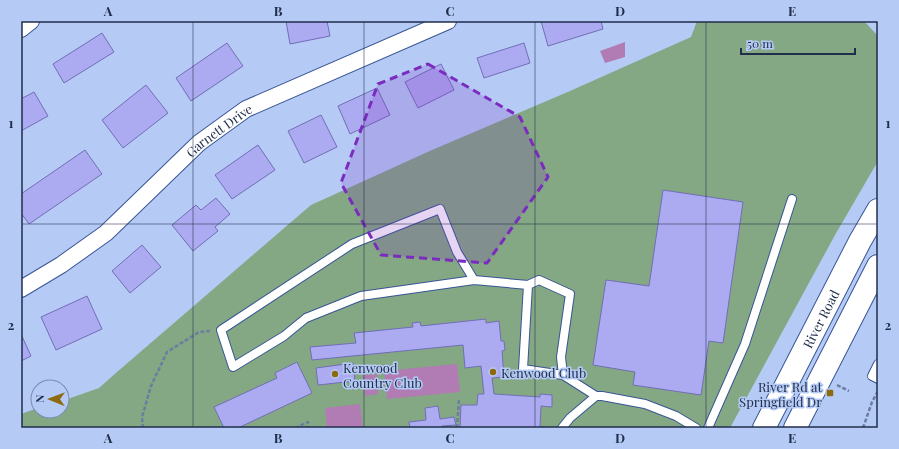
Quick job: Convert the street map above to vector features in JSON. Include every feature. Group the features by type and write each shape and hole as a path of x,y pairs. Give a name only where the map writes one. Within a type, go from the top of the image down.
{"main road":[{"name":"River Road","path":"764,428 860,241 878,210"},
{"path":"795,428 878,266"}],"street":[{"path":"21,29 31,21"},
{"name":"Garnett Drive","path":"21,289 61,265 106,233 199,143 246,109 448,21"}],"lane":[{"path":"708,428 745,344 792,199"},
{"path":"474,280 457,252 440,209 352,244 221,330 233,367 284,336 306,318 361,296 474,280 528,285 539,280 570,294 561,357 564,375"},
{"path":"528,285 523,369 564,375 596,396 645,404 676,416 696,428"},
{"path":"878,364 872,376 878,379"},
{"path":"562,428 570,418 596,396"}],"path":[{"path":"143,428 142,416 151,386 167,352 199,332 221,330"},
{"path":"836,385 849,391"},
{"path":"863,428 872,402 878,391"},
{"path":"457,428 459,399"},
{"path":"295,428 308,422 308,428"}],"highlighted area":[{"path":"428,64 520,117 548,177 487,263 381,255 341,183 378,84"}],"green space":[{"path":"697,21 864,21 878,36 878,161 835,235 730,428 21,428 21,414 30,411 30,419 70,419 70,398 99,388 311,205 432,150 691,37"}],"shaded area":[{"path":"625,42 625,57 605,63 600,51"},
{"path":"457,364 460,392 387,399 384,371"},
{"path":"377,374 378,394 365,396 363,375"},
{"path":"360,404 363,428 327,428 325,408"}],"building":[{"path":"286,21 327,21 330,36 290,44"},
{"path":"541,21 601,21 603,29 548,46"},
{"path":"102,33 114,52 64,83 53,64"},
{"path":"227,43 243,66 191,101 176,78"},
{"path":"524,43 530,63 484,78 477,58"},
{"path":"441,64 454,90 418,108 405,82"},
{"path":"146,85 168,113 123,148 102,120"},
{"path":"377,88 390,115 350,134 338,106"},
{"path":"34,92 48,116 21,131 21,99"},
{"path":"321,115 337,147 304,163 288,131"},
{"path":"258,145 275,170 232,199 215,175"},
{"path":"85,150 102,174 29,224 21,213 21,194"},
{"path":"663,190 743,202 723,343 709,341 701,395 633,385 635,372 593,365 606,280 649,286"},
{"path":"216,198 230,214 215,227 218,231 193,251 172,225 196,205 201,210"},
{"path":"142,245 161,267 130,293 112,271"},
{"path":"87,296 102,329 56,350 41,317"},
{"name":"Kenwood Club","path":"486,319 486,323 499,321 501,341 504,341 505,350 502,351 504,377 492,378 494,394 540,397 540,394 552,395 552,407 541,406 540,427 545,428 460,428 461,405 477,405 478,394 484,394 481,366 465,368 463,345 312,360 310,347 356,343 354,333 413,327 412,323 420,322 421,326"},
{"path":"21,334 31,356 21,361"},
{"path":"297,362 312,393 238,428 224,428 214,407 277,378 275,373"},
{"name":"Kenwood Country Club","path":"353,363 355,381 318,385 316,368"},
{"path":"438,406 440,419 454,417 456,425 442,426 442,428 410,428 409,422 426,420 425,408"}],"place":[{"name":"Kenwood Club","path":"493,372"},
{"name":"Kenwood Country Club","path":"335,374"},
{"name":"River Rd at Springfield Dr","path":"830,393"}]}
